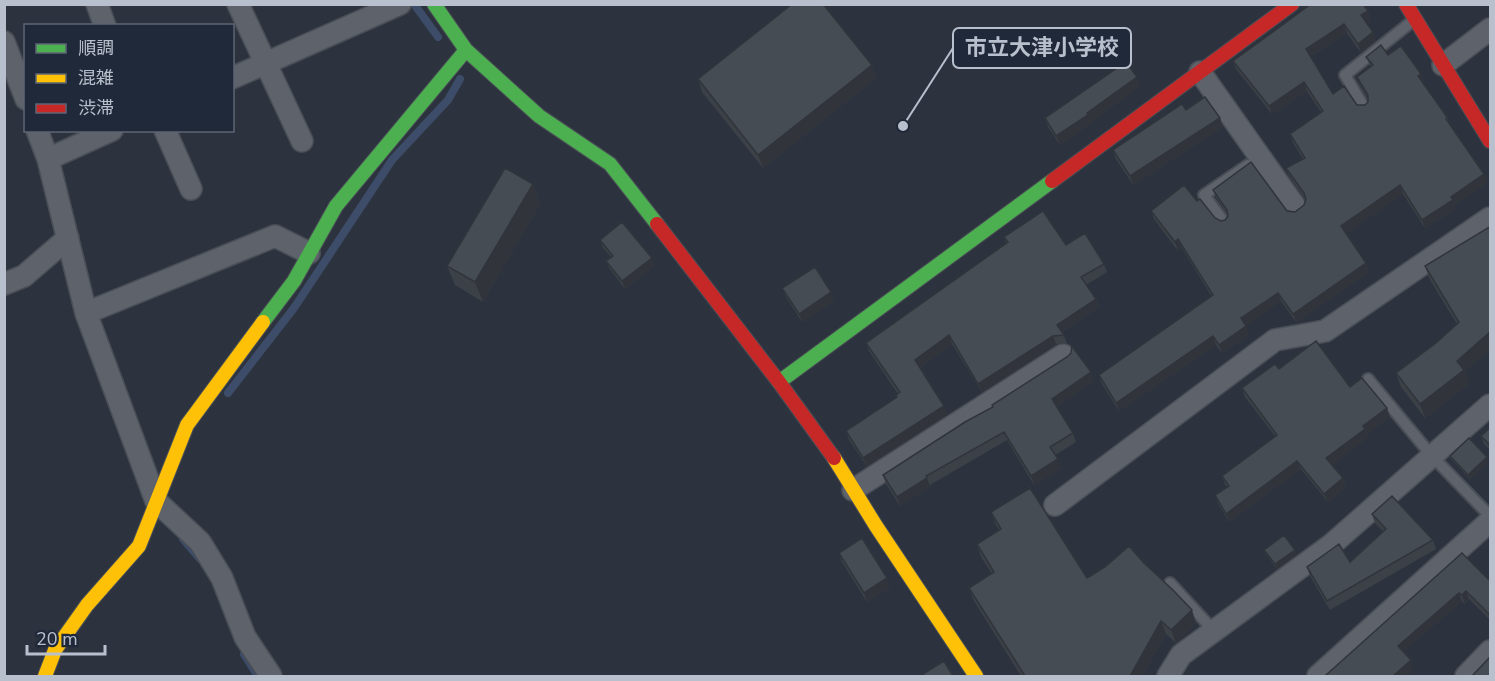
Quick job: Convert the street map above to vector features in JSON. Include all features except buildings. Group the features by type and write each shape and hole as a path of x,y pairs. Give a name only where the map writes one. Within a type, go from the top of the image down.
{"street":[{"path":"97,4 104,24"},
{"path":"238,4 302,141"},
{"path":"234,77 400,4"},
{"path":"434,4 466,50 539,116 610,164 779,382 833,457 976,676"},
{"path":"779,382 1292,4"},
{"path":"1406,4 1491,141"},
{"path":"1443,65 1491,29"},
{"path":"4,42 24,94"},
{"path":"45,676 56,650 87,605 139,546 187,425 294,280 336,206 466,50"},
{"path":"1200,72 1296,208"},
{"path":"38,132 48,159 86,313 156,501 200,542 222,578 245,637 271,676"},
{"path":"48,159 108,132"},
{"path":"166,132 191,189"},
{"path":"1055,505 1275,340 1325,331 1491,218"},
{"path":"86,313 274,236 309,253"},
{"path":"4,284 24,276 68,238"},
{"path":"853,490 1063,355"},
{"path":"1168,676 1181,655 1330,545 1491,405"},
{"path":"1318,676 1491,521"},
{"path":"1466,676 1491,651"}],"lane":[{"path":"1364,107 1345,75 1415,18"},
{"path":"1224,222 1204,195 1260,157"},
{"path":"1368,379 1432,456 1491,516"},
{"path":"1170,583 1214,631"}],"waterway":[{"path":"414,4 438,37"},
{"path":"228,393 294,308 392,160 448,100 460,79"},
{"path":"183,539 200,559"},
{"path":"244,654 258,676"}],"traffic: fast":[{"path":"434,4 466,50 539,116 610,164 657,224"},
{"path":"263,322 294,281 336,206 466,50"},
{"path":"779,382 1052,181"}],"traffic: slow":[{"path":"45,676 55,650 87,605 139,546 187,425 263,322"},
{"path":"834,458 876,526 976,676"}],"traffic: jam":[{"path":"1052,181 1292,4"},
{"path":"1406,4 1490,141"},
{"path":"657,224 779,382 834,458"}],"place":[{"name":"市立大津小学校","path":"903,126"}]}
